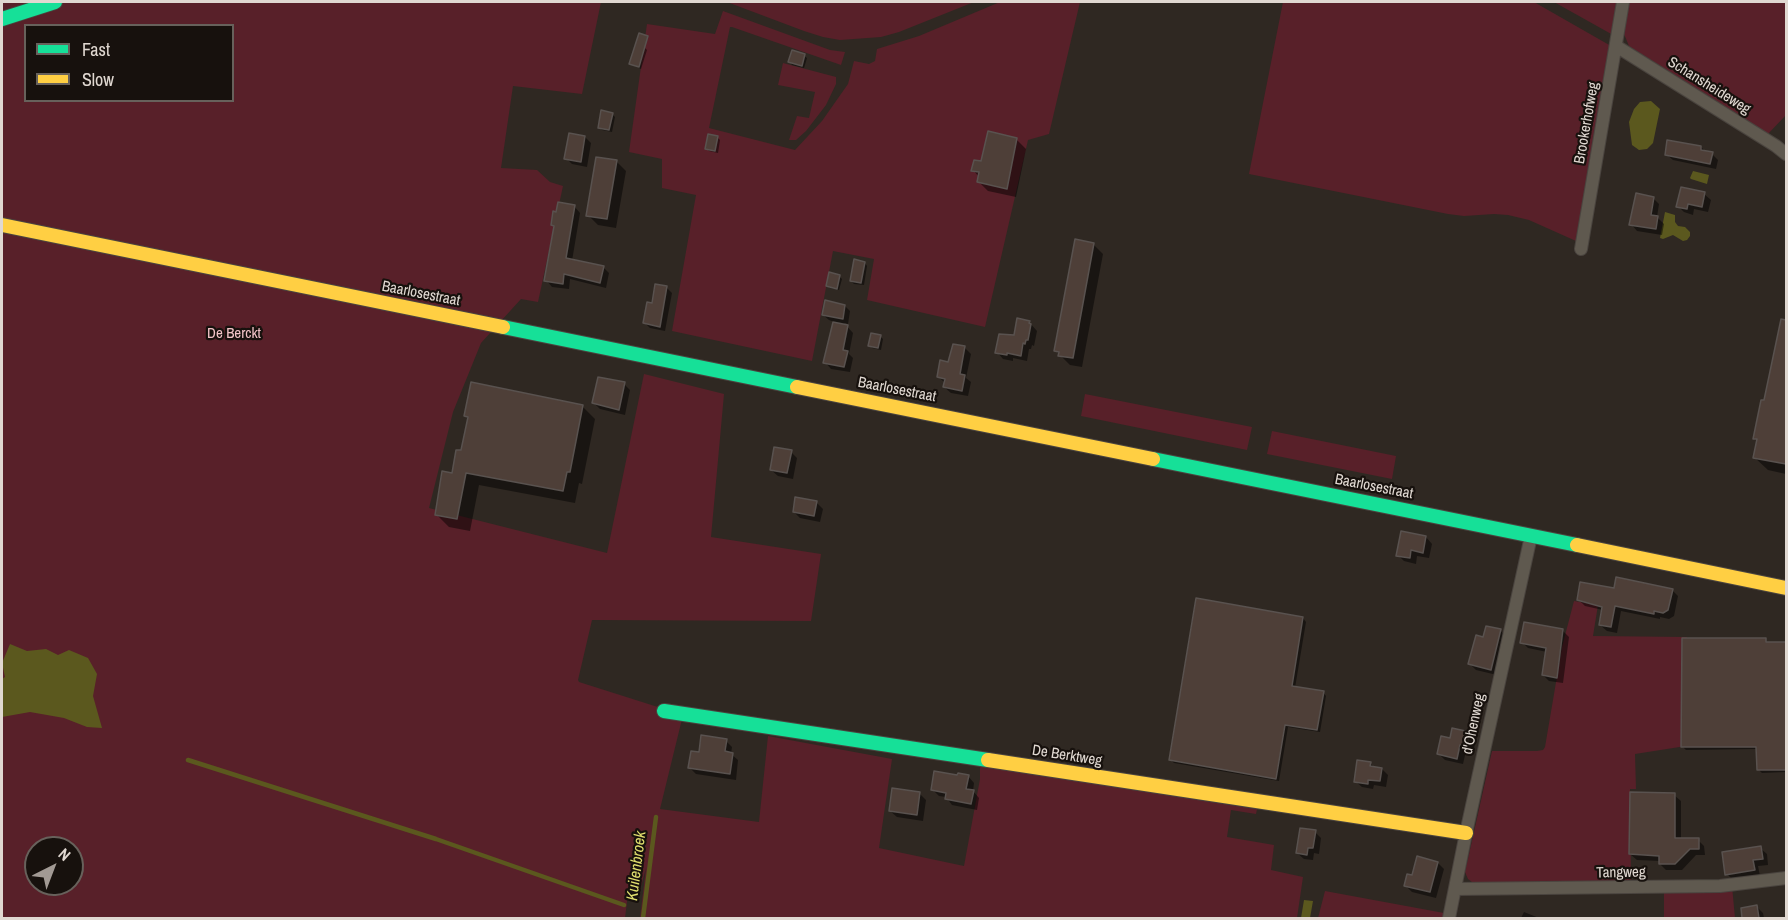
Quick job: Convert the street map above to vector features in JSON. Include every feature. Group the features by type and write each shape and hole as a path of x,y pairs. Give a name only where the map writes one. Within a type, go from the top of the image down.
{"street":[{"path":"5,18 55,2"},
{"name":"Brookerhofweg","path":"1581,249 1623,2"},
{"name":"Schansheideweg","path":"1616,46 1786,154"},
{"name":"Baarlosestraat","path":"2,225 1786,588"},
{"name":"d'Ohenweg","path":"1449,918 1531,536"},
{"name":"De Berktweg","path":"664,711 1466,833"},
{"name":"Tangweg","path":"1455,889 1720,886 1786,878"}],"green space":[{"name":"De Berckt","path":"2,2 601,2 582,94 513,86 501,168 537,170 550,182 563,186 538,302 521,299 481,343 453,412 429,508 607,553 644,374 724,394 711,537 821,554 811,621 592,620 579,682 683,715 660,809 759,822 768,736 892,759 879,848 964,866 980,779 980,766 1257,809 1256,814 1231,810 1227,837 1274,845 1271,870 1303,877 1297,918 640,918 646,868 638,897 628,894 625,918 2,918"},
{"path":"727,2 974,2 899,32 881,37 840,40 804,31"},
{"path":"1000,2 1080,2 1049,134 1028,140 985,327 867,300 874,259 833,251 812,361 672,331 696,195 662,188 662,159 629,152 647,24 715,34 723,11 830,50 845,52 841,65 730,27 709,128 795,150 822,121 848,84 854,61 869,64 875,61 877,49 919,36"},
{"path":"1283,2 1534,2 1611,46 1580,240 1576,241 1529,220 1508,215 1448,214 1249,174"},
{"path":"1554,2 1618,2 1613,35"},
{"path":"1629,2 1786,2 1786,115 1768,134 1629,46 1624,34"},
{"path":"783,63 836,77 836,84 826,105 796,140 789,140 797,116 809,118 815,92 778,85"},
{"path":"1085,394 1252,427 1247,450 1081,416"},
{"path":"1272,431 1396,456 1392,479 1267,454"},
{"path":"1574,601 1598,605 1593,636 1687,637 1686,746 1635,754 1636,789 1630,789 1631,883 1472,882 1465,872 1492,751 1537,751 1545,747 1562,647"},
{"path":"1732,886 1735,918 1664,918 1664,893 1692,892"},
{"path":"1325,891 1444,913 1443,918 1318,918"}],"shaded area":[{"path":"1651,101 1660,109 1653,143 1647,149 1639,150 1632,145 1629,122 1634,109 1640,102"},
{"path":"1693,171 1709,175 1707,184 1691,179"},
{"path":"1665,212 1675,215 1675,222 1678,226 1685,227 1690,232 1687,240 1683,241 1673,235 1660,238"},
{"path":"10,644 27,651 46,649 58,655 69,650 88,658 97,674 93,696 102,728 87,727 64,718 30,712 2,717 2,679 5,677 2,663"},
{"path":"1304,900 1313,901 1310,918 1301,918"}],"building":[{"path":"639,33 648,36 639,67 629,64"},
{"path":"792,50 805,54 802,66 788,62"},
{"path":"601,110 613,113 609,130 598,128"},
{"path":"988,131 1017,138 1007,189 977,182 979,172 971,171 974,160 981,161"},
{"path":"569,133 585,136 581,162 564,159"},
{"path":"708,134 718,136 715,151 705,149"},
{"path":"1667,140 1701,146 1701,150 1713,152 1710,164 1665,155"},
{"path":"596,157 617,160 607,219 586,216"},
{"path":"1681,187 1705,192 1702,207 1688,204 1687,209 1676,207"},
{"path":"1636,193 1654,197 1651,215 1658,216 1656,229 1629,225"},
{"path":"558,202 575,205 566,258 604,266 600,283 564,274 563,284 544,281 554,226 551,225 553,211 556,212"},
{"path":"1075,239 1094,243 1073,358 1058,356 1059,352 1054,351"},
{"path":"854,259 865,262 861,283 850,281"},
{"path":"829,272 840,275 837,289 826,286"},
{"path":"655,284 667,286 660,327 643,323 647,302 652,303"},
{"path":"825,300 845,305 843,319 822,315"},
{"path":"1017,318 1030,321 1031,324 1028,340 1025,344 1023,343 1021,356 995,353 999,334 1014,335"},
{"path":"1781,319 1786,320 1786,464 1753,458 1757,439 1753,439 1761,400 1764,400"},
{"path":"833,322 848,325 843,350 848,351 844,367 823,363"},
{"path":"871,333 881,335 878,348 868,346"},
{"path":"953,344 965,346 960,374 965,375 962,391 943,387 945,379 937,377 940,360 948,362"},
{"path":"598,377 625,382 619,410 592,403"},
{"path":"471,382 583,405 570,472 567,472 563,491 466,473 457,519 435,515 442,471 452,473 456,450 461,450 468,417 464,416"},
{"path":"774,447 792,450 787,473 770,470"},
{"path":"795,497 817,501 814,516 793,512"},
{"path":"1401,531 1426,536 1423,553 1411,550 1410,558 1396,556"},
{"path":"1616,577 1673,589 1668,610 1663,613 1654,611 1654,614 1615,606 1611,627 1599,625 1602,607 1577,600 1580,582 1614,588"},
{"path":"1196,598 1303,617 1292,686 1324,691 1317,730 1285,725 1276,779 1169,760"},
{"path":"1524,622 1563,629 1557,678 1542,675 1546,648 1520,643"},
{"path":"1486,626 1501,629 1491,670 1468,664 1476,635 1483,637"},
{"path":"1682,638 1766,638 1766,642 1786,642 1786,770 1757,770 1756,747 1681,747"},
{"path":"1452,728 1470,732 1466,747 1460,745 1457,759 1437,754 1441,736 1450,738"},
{"path":"701,735 727,739 725,751 733,753 730,774 688,768 691,751 699,752"},
{"path":"1357,760 1371,762 1370,766 1382,768 1380,781 1368,780 1368,784 1354,782"},
{"path":"934,771 969,775 966,789 974,790 971,804 945,799 946,793 931,790"},
{"path":"892,788 920,792 917,815 889,811"},
{"path":"1630,792 1675,793 1675,838 1699,838 1699,849 1690,849 1675,864 1659,864 1659,856 1629,854"},
{"path":"1300,828 1316,830 1313,848 1308,848 1307,855 1296,853"},
{"path":"1761,846 1763,859 1753,860 1755,870 1725,875 1722,852"},
{"path":"1417,856 1438,862 1430,892 1404,886 1407,874 1412,875"},
{"path":"1757,905 1759,918 1742,918 1741,908"}],"waterway":[{"path":"188,760 436,839 624,905"},
{"name":"Kuilenbroek","path":"643,918 656,817"}],"traffic: fast":[{"path":"2,19 55,2"},
{"path":"503,327 797,387"},
{"path":"1153,459 1577,545"},
{"path":"664,711 988,760"}],"traffic: slow":[{"path":"2,225 503,327"},
{"path":"797,387 1153,459"},
{"path":"1577,545 1786,588"},
{"path":"988,760 1466,833"}]}
